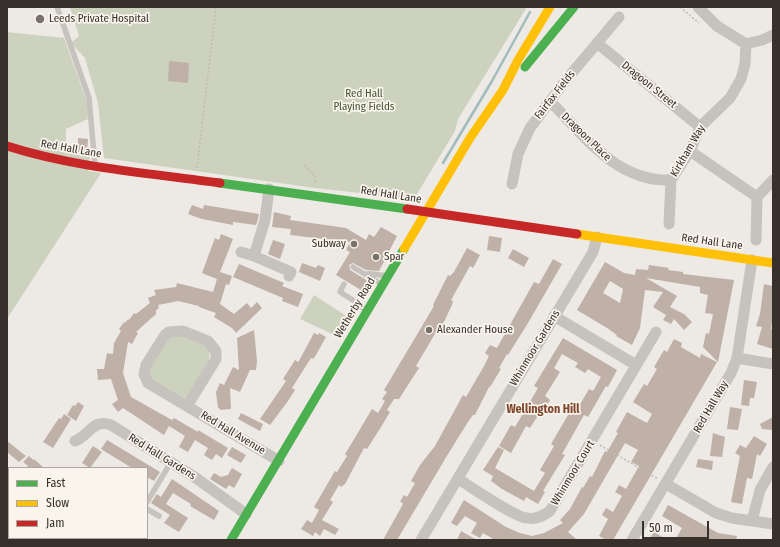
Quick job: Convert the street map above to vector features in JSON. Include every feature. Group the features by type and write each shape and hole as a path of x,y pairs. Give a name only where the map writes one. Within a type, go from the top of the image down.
{"street":[{"name":"Wetherby Road","path":"231,540 470,138 503,90 518,60 544,21 550,7"},
{"name":"Wetherby Road","path":"503,90 519,75 574,7"},
{"path":"698,7 717,26 746,44 762,40 773,35"},
{"name":"Fairfax Fields","path":"512,184 518,154 530,128 550,101 619,17"},
{"name":"Dragoon Street","path":"597,43 700,127"},
{"name":"Kirkham Way","path":"669,224 671,180 690,152 700,127 730,98 741,79 745,64 746,44"},
{"name":"Dragoon Place","path":"550,101 599,151 620,167 642,178 656,181 671,180"},
{"name":"Red Hall Lane","path":"7,146 38,156 95,166 269,189 773,263"},
{"path":"690,152 757,197"},
{"path":"756,240 757,197 773,180"},
{"path":"254,256 264,220 269,189"},
{"name":"Whinmoor Gardens","path":"421,540 593,252 597,237"},
{"path":"241,252 291,272 289,276"},
{"name":"Red Hall Way","path":"632,540 731,373 737,358 752,260"},
{"path":"554,316 636,365"},
{"name":"Red Hall Avenue","path":"187,406 216,359 216,351 208,341 183,331 173,331 165,335 146,365 144,374 148,383 279,461"},
{"name":"Whinmoor Court","path":"458,479 520,516 526,518 539,518 550,511 656,332"},
{"path":"737,358 773,364"},
{"name":"Red Hall Gardens","path":"75,441 80,439 96,425 106,423 196,478 246,514"},
{"path":"752,521 760,490 773,467"},
{"path":"666,484 716,513 732,518 773,524"}],"lane":[{"path":"57,7 89,98 95,166"},
{"path":"353,266 367,274 382,286"},
{"path":"367,274 374,273 380,276 389,274"},
{"path":"344,284 340,292 359,304 367,312"},
{"path":"148,500 171,462"},
{"path":"148,510 159,516"}],"path":[{"path":"192,178 198,164 216,7"},
{"path":"680,7 700,24"},
{"path":"304,166 315,176 314,196"},
{"path":"592,440 666,484"}],"green space":[{"name":"Red Hall Playing Fields","path":"70,7 527,7 458,119 455,131 414,199 315,188 104,158 98,103 85,58 71,43 79,36"},
{"path":"7,32 64,38 87,102 88,119 66,129 66,153 90,157 88,171 101,173 7,319"},
{"path":"314,295 351,319 341,338 300,319"},
{"path":"176,334 206,344 210,349 209,360 187,397 184,398 150,378 149,368 168,337"}],"building":[{"path":"169,61 189,63 188,83 168,81"},
{"path":"78,138 88,139 87,153 78,152"},
{"path":"192,205 203,209 204,205 259,214 256,225 233,222 233,225 202,219 188,214"},
{"path":"274,212 291,216 290,220 346,228 366,240 369,234 374,237 381,227 397,236 379,271 366,270 353,263 349,265 350,270 371,283 366,293 336,275 350,252 346,250 350,242 290,235 291,229 272,227"},
{"path":"221,234 233,239 220,272 232,276 229,285 226,284 220,304 234,314 247,303 251,308 257,302 262,308 236,333 232,328 214,317 216,313 199,306 178,301 158,305 159,308 156,310 156,314 136,332 138,333 132,344 128,342 123,373 131,397 172,420 174,418 198,432 198,430 228,448 222,458 216,454 212,460 204,455 208,448 195,440 188,452 179,447 185,436 169,426 164,435 123,408 118,412 112,404 118,400 111,379 98,380 97,369 104,369 107,353 113,354 114,343 121,331 119,329 134,313 136,314 150,303 148,298 156,295 154,290 176,287 177,283 213,292 217,279 202,273 215,238 219,240"},
{"path":"489,236 502,238 500,252 487,250"},
{"path":"273,240 285,244 280,259 268,254"},
{"path":"467,248 480,255 473,268 470,266 451,300 453,301 452,305 441,328 439,327 416,366 419,368 399,399 394,399 387,410 390,412 367,449 364,448 345,484 341,487 339,485 330,500 333,502 322,520 339,529 335,535 324,529 320,536 315,532 313,536 301,529 307,520 312,523 319,510 314,507 335,471 337,472 347,456 345,454 372,409 378,413 385,401 382,399 387,392 384,390 434,306 433,305 448,275 450,276 454,272"},
{"path":"513,249 529,258 524,267 508,258"},
{"path":"553,259 562,264 528,323 508,355 507,354 499,368 501,369 489,387 475,415 473,415 468,422 448,454 397,540 383,540 402,506 403,503 400,502 404,495 407,497 415,483 411,481 420,465 435,446 463,395 466,397 484,366 489,356 485,353 490,345 497,348 534,282 539,284"},
{"path":"605,262 624,273 635,275 636,269 648,270 649,265 669,268 668,270 683,272 683,274 734,280 718,362 703,347 706,333 709,334 713,314 705,313 708,295 700,293 700,287 646,278 677,296 670,307 684,314 692,322 684,330 674,319 671,324 663,320 666,315 653,307 663,292 645,290 640,328 632,345 577,310","holes":["610,281 623,289 620,303 603,293"]},
{"path":"302,263 316,268 318,265 325,268 320,281 299,272"},
{"path":"239,264 284,283 282,286 303,294 298,307 282,301 283,298 233,277"},
{"path":"764,284 773,286 773,316 771,329 773,330 773,349 757,344 762,327 756,326 760,314"},
{"path":"254,330 257,361 256,370 250,370 240,392 230,388 231,409 220,410 218,408 216,392 220,383 224,385 233,367 239,370 237,338"},
{"path":"314,333 318,335 319,333 326,337 316,355 313,359 311,358 292,388 295,390 288,401 270,425 260,419 286,381 283,379 295,360 298,362 300,359"},
{"path":"563,338 617,370 608,387 606,386 588,417 584,415 562,454 565,455 543,491 545,492 538,504 526,497 524,501 502,489 491,481 493,476 483,470 498,447 504,450 495,468 534,491 545,473 540,470 554,446 551,444 571,410 575,413 589,389 593,391 601,377 588,369 585,373 575,367 578,363 562,354 554,368 560,372 545,396 550,400 545,409 543,408 530,428 526,426 511,453 499,446 511,425 515,427 524,412 538,388 534,386"},
{"path":"674,339 682,343 681,347 700,358 701,354 717,362 613,540 606,540 599,536 608,519 602,515 606,508 613,512 622,496 615,492 619,485 626,489 639,466 631,462 638,450 625,443 584,514 568,532 577,540 495,540 483,533 480,538 471,533 477,523 465,516 457,526 451,523 464,500 506,527 532,536 544,533 563,523 560,520 570,509 590,476 592,477 605,451 607,452 618,433 616,432 627,412 647,423 652,414 633,402 644,384 647,386 657,369 654,367 664,350 667,352"},
{"path":"744,380 757,382 754,398 750,398 749,406 741,405"},
{"path":"78,402 84,406 76,421 67,415 73,405 75,406"},
{"path":"730,407 742,409 738,430 727,429"},
{"path":"241,413 263,424 260,431 238,419"},
{"path":"64,414 71,419 53,448 43,442 59,418 61,419"},
{"path":"773,417 773,430 762,429 760,424"},
{"path":"713,433 725,437 722,457 710,456"},
{"path":"754,436 767,444 760,456 757,454 752,479 747,478 742,504 731,502 740,456 735,453 740,445 746,448"},
{"path":"107,440 160,472 154,481 148,478 148,467 130,467 101,449"},
{"path":"7,441 26,456 19,462 7,452"},
{"path":"93,446 102,452 91,467 82,463"},
{"path":"232,447 246,455 241,463 227,455"},
{"path":"29,456 43,467 27,467 28,466 23,462"},
{"path":"698,459 713,461 712,470 696,467"},
{"path":"232,468 242,474 234,488 229,485 226,489 210,479 214,473 221,477 228,475"},
{"path":"172,479 219,511 214,520 190,506 191,504 173,493 166,504 188,518 179,532 164,523 170,515 151,503 157,494 161,497"},
{"path":"668,505 718,533 737,536 736,540 675,540 682,528 662,516"},
{"path":"461,531 477,540 457,540"},
{"path":"654,532 657,534 668,540 649,540"}],"waterway":[{"path":"443,163 492,81 530,12"}],"traffic: fast":[{"path":"525,67 574,7"},
{"path":"220,183 407,209"},
{"path":"231,540 404,249"}],"traffic: slow":[{"path":"404,249 470,138 503,90 518,60 550,7"},
{"path":"577,234 773,263"}],"traffic: jam":[{"path":"7,146 59,160 86,165 220,183"},
{"path":"407,209 577,234"}],"place":[{"name":"Leeds Private Hospital","path":"40,19"},
{"name":"Subway","path":"354,244"},
{"name":"Spar","path":"376,257"},
{"name":"Alexander House","path":"429,330"}],"district":[{"name":"Wellington Hill","path":"543,410"}]}
